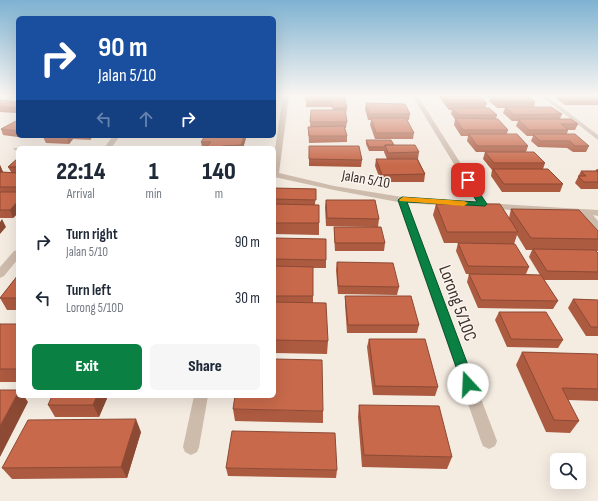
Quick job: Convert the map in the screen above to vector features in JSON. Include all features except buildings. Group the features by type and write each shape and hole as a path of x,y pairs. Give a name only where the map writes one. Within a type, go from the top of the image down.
{"street":[{"path":"276,161 282,118"},
{"path":"430,118 483,204"},
{"path":"572,118 598,138"},
{"path":"109,146 115,138"},
{"name":"Jalan 5/10","path":"276,174 334,188 402,200 483,204 598,213"},
{"name":"Lorong 5/10C","path":"402,200 489,441"},
{"path":"585,212 598,227"},
{"path":"0,274 16,255"},
{"path":"191,447 201,398"}],"slow traffic":[{"path":"403,200 464,203"}],"route":[{"path":"468,180 483,204 402,200 468,384"}]}
